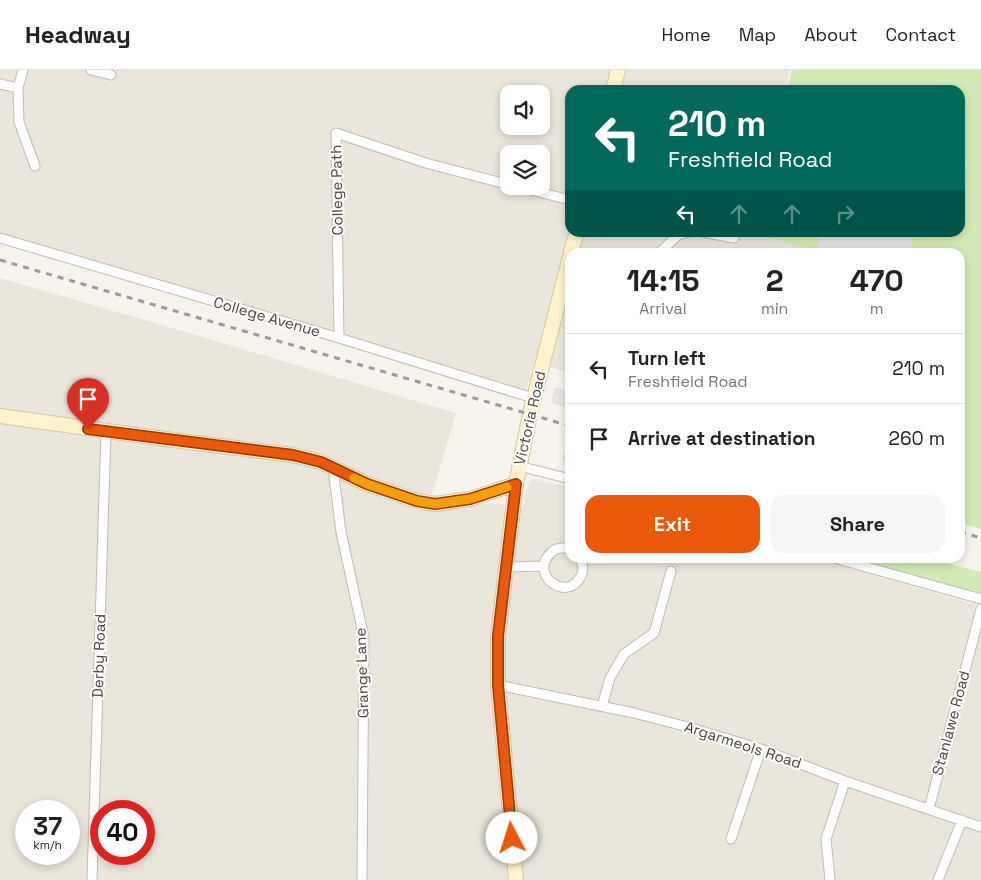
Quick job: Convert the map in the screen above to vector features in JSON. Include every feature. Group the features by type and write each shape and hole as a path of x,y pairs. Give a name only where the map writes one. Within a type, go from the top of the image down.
{"street":[{"path":"23,70 18,88 19,122 35,166"},
{"path":"91,70 111,75"},
{"path":"614,85 618,70"},
{"path":"0,84 18,88"},
{"name":"College Path","path":"339,338 336,133 426,164 500,183"},
{"path":"550,195 565,199"},
{"path":"664,248 677,237"},
{"path":"729,237 734,238"},
{"name":"College Avenue","path":"0,238 339,338 533,398"},
{"name":"Victoria Road","path":"516,880 498,685 498,636 519,466 533,398 565,276"},
{"path":"0,416 293,455 321,462 367,484 417,501 435,504 470,499 516,484"},
{"name":"Derby Road","path":"92,880 106,431"},
{"path":"519,466 565,478"},
{"name":"Grange Lane","path":"333,468 341,532 364,638 362,880"},
{"path":"565,548 554,550 545,560 544,573 551,583 563,587 575,583 580,579 582,573 582,563"},
{"path":"852,563 981,600"},
{"path":"506,567 544,566"},
{"path":"602,706 610,678 624,654 654,633 671,571"},
{"name":"Stanlawe Road","path":"929,809 981,609"},
{"name":"Argarmeols Road","path":"498,685 662,720 761,749 981,827"},
{"path":"731,839 761,749"},
{"path":"830,880 826,839 845,780"},
{"path":"938,880 962,820"}],"shaded area":[{"path":"0,70 790,70 786,85 565,85 565,237 764,237 807,248 565,248 565,371 534,362 525,395 0,240"},
{"path":"965,158 968,159 965,172"},
{"path":"820,237 914,237 911,248 817,248"},
{"path":"0,278 456,413 432,494 417,494 414,510 446,509 487,503 523,507 528,484 533,479 565,486 565,563 830,563 981,606 981,880 0,880"},
{"path":"555,387 565,390 565,407 551,403"}],"green space":[{"path":"792,70 981,70 981,529 965,524 965,248 805,248 766,237 965,237 965,85 788,85"},
{"path":"852,563 946,563 981,572 981,599"}],"railway":[{"path":"0,260 565,425"},
{"path":"965,533 981,538"}],"slow traffic":[{"path":"354,478 417,501 435,504 470,499 507,487"}],"route":[{"path":"88,429 293,455 321,462 367,484 417,501 435,504 470,499 516,484 498,636 498,685 512,838"}]}
